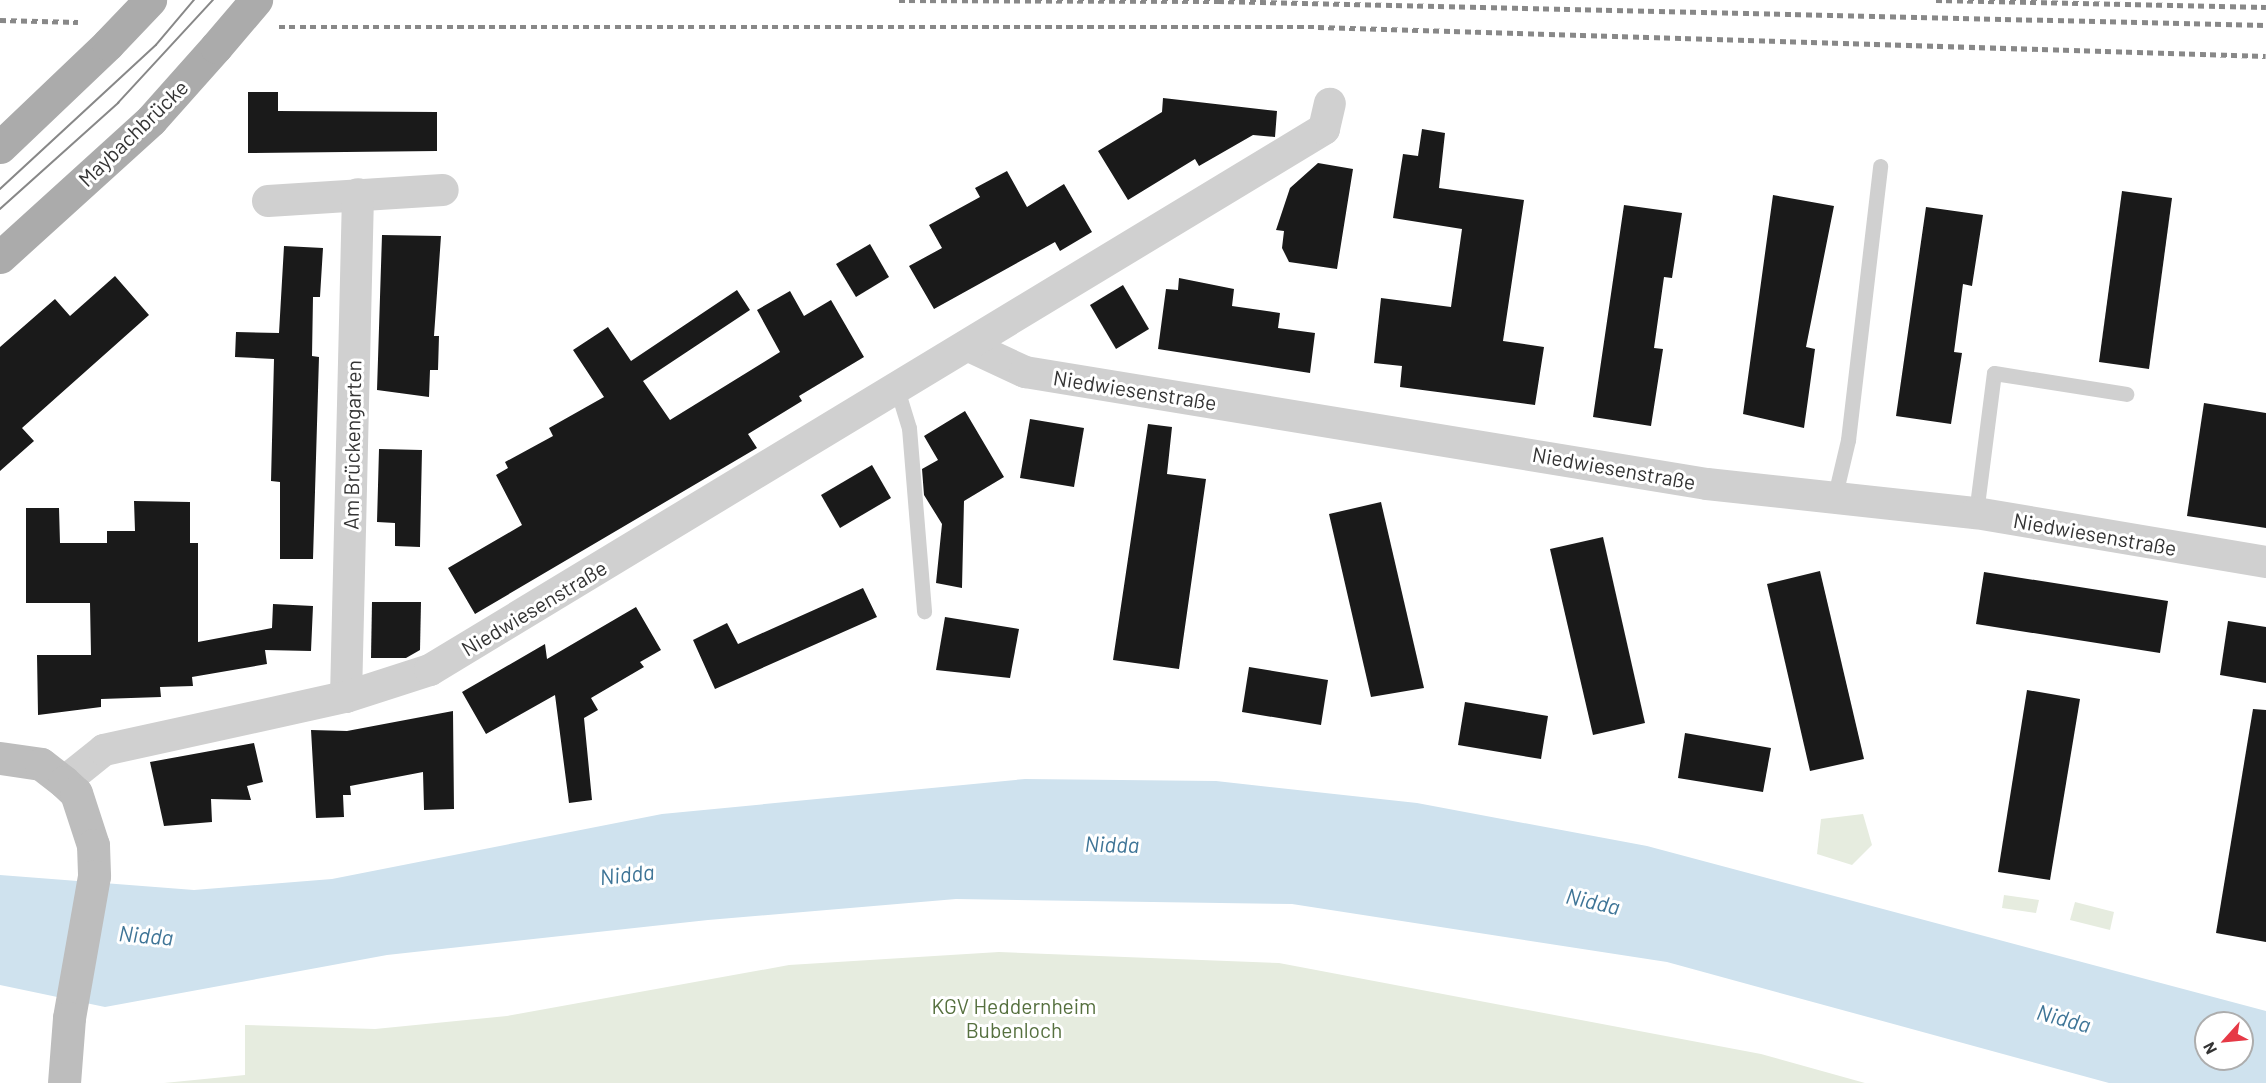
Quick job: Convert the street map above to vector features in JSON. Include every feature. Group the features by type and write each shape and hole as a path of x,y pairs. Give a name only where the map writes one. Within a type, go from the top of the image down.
{"main road":[{"path":"0,147 108,44 150,0"},
{"name":"Maybachbrücke","path":"0,257 152,120 256,0"}],"street":[{"name":"Niedwiesenstraße","path":"64,782 104,750 346,697 430,670 969,346 1324,129 1330,104"},
{"path":"268,201 443,190"},
{"name":"Am Brückengarten","path":"346,697 357,194"},
{"name":"Niedwiesenstraße","path":"969,346 1025,372 1707,484 1835,495 1976,513 2266,562"},
{"path":"0,758 41,764 64,782 86,818 94,876 69,1018 64,1083"}],"lane":[{"path":"1835,495 1848,440 1880,166"},
{"path":"1976,513 1994,373 2126,394"},
{"path":"897,389 909,428 924,611"}],"green space":[{"path":"1863,814 1872,845 1852,865 1817,854 1821,819"},
{"path":"2004,895 2039,900 2036,913 2002,908"},
{"path":"2075,902 2114,912 2110,930 2070,920"},
{"name":"KGV Heddernheim Bubenloch","path":"999,952 1279,963 1761,1054 1865,1083 164,1083 245,1075 245,1025 375,1029 507,1016 789,965"}],"water":[{"name":"Nidda","path":"1025,779 1216,781 1417,803 1647,846 2266,1011 2266,1083 2109,1083 1667,962 1292,904 956,899 708,920 387,955 105,1007 0,985 0,875 194,890 332,879 662,814"}],"building":[{"path":"248,92 278,92 278,111 437,112 437,151 248,153"},
{"path":"1163,98 1277,111 1275,137 1253,135 1199,166 1195,159 1128,200 1098,151 1162,112"},
{"path":"1422,129 1445,133 1439,188 1524,200 1503,341 1544,347 1535,405 1400,387 1402,366 1374,363 1381,298 1451,307 1462,229 1393,218 1403,154 1418,156"},
{"path":"1318,163 1353,169 1337,269 1289,262 1282,248 1284,231 1276,230 1290,188"},
{"path":"1007,171 1027,207 1064,184 1092,232 1060,251 1055,242 934,309 909,266 942,248 929,225 980,197 975,188"},
{"path":"2122,191 2172,198 2149,369 2099,362"},
{"path":"1773,195 1834,206 1806,347 1815,349 1804,428 1743,414"},
{"path":"1624,205 1682,213 1672,278 1664,277 1654,348 1663,349 1651,426 1593,417"},
{"path":"1926,207 1983,215 1972,286 1963,284 1954,352 1962,353 1951,424 1896,416"},
{"path":"382,235 441,236 434,336 439,336 438,370 430,370 429,397 377,390"},
{"path":"870,244 889,277 856,297 836,264"},
{"path":"284,246 323,248 320,297 313,297 312,356 319,357 313,559 280,559 280,482 271,481 274,359 235,357 236,332 279,333"},
{"path":"115,276 149,315 22,428 34,441 0,471 0,347 55,299 70,316"},
{"path":"1179,278 1234,289 1232,306 1280,313 1278,328 1315,333 1310,373 1158,349 1166,289 1178,290"},
{"path":"1123,285 1149,329 1116,349 1090,305"},
{"path":"737,290 750,310 643,381 670,420 780,352 757,310 790,291 804,316 831,300 864,357 799,396 802,401 748,434 757,448 475,614 448,568 522,525 496,475 508,468 505,462 553,436 549,428 604,397 573,350 608,327 631,361"},
{"path":"2204,403 2266,413 2266,528 2187,516"},
{"path":"965,411 1004,477 964,501 962,588 936,583 942,524 924,495 922,469 938,460 924,436"},
{"path":"1030,419 1084,428 1074,487 1020,478"},
{"path":"1148,424 1172,427 1167,474 1206,479 1179,669 1113,660"},
{"path":"379,449 422,450 420,547 395,546 395,523 377,522"},
{"path":"872,465 891,498 840,528 821,495"},
{"path":"134,501 190,502 190,543 198,543 198,642 272,628 273,604 313,606 311,651 265,650 267,664 192,677 193,686 160,687 161,697 101,699 101,707 38,715 37,655 91,655 90,603 26,603 26,508 59,508 60,543 107,543 107,531 135,531"},
{"path":"1381,502 1424,688 1371,697 1329,514"},
{"path":"1603,537 1645,723 1593,735 1550,549"},
{"path":"1820,571 1864,759 1810,771 1767,584"},
{"path":"1984,572 2168,601 2160,653 1976,624"},
{"path":"863,588 877,617 715,689 693,640 727,623 738,644"},
{"path":"372,602 421,602 420,650 406,658 371,658"},
{"path":"636,607 661,650 640,662 644,667 591,698 598,710 584,718 592,800 569,803 555,695 486,734 462,692 545,644 547,659"},
{"path":"945,617 1019,629 1010,678 936,670"},
{"path":"2228,621 2266,627 2266,683 2220,675"},
{"path":"1249,667 1328,680 1321,725 1242,712"},
{"path":"2027,690 2080,699 2050,880 1998,872"},
{"path":"1465,702 1548,716 1541,759 1458,745"},
{"path":"2253,709 2266,710 2266,942 2216,933"},
{"path":"453,711 454,809 424,810 423,772 350,786 351,795 343,795 344,817 316,818 311,730 347,731"},
{"path":"1685,733 1771,748 1763,792 1678,778"},
{"path":"254,743 263,782 247,786 251,800 211,799 212,822 164,826 150,762"}],"tram line":[{"path":"0,189 156,45 194,0"},
{"path":"0,209 118,103 213,0"}],"railway":[{"path":"899,0 1218,1 2266,25"},
{"path":"1936,0 2266,7"},
{"path":"0,20 78,22"},
{"path":"279,27 1318,27 2266,56"}]}
